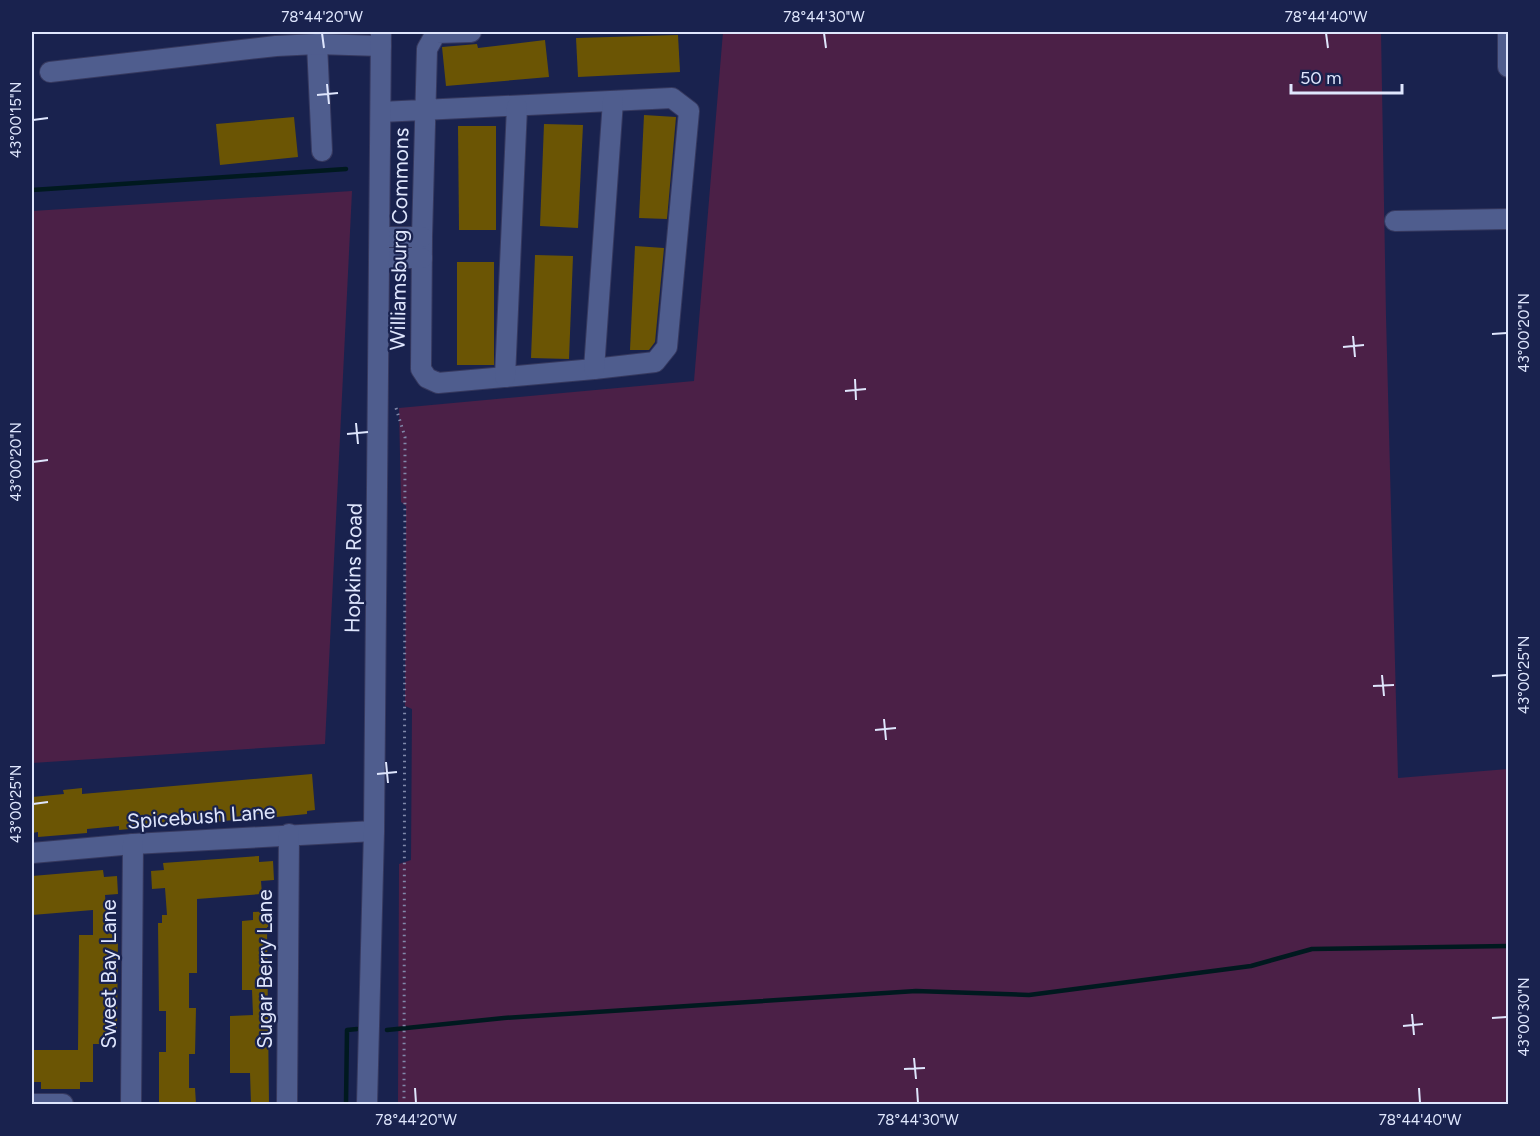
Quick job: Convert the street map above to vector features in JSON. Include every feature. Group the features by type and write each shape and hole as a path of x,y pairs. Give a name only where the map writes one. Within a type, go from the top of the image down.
{"street":[{"path":"425,110 427,49 436,33 471,32"},
{"path":"1508,32 1509,67"},
{"path":"50,72 276,46 381,39"},
{"name":"Hopkins Road","path":"367,1104 374,831 381,39"},
{"path":"317,44 322,151"},
{"name":"Williamsburg Commons","path":"381,112 672,98 689,111 667,347 655,362 438,382 427,378 421,369 425,110"},
{"path":"594,369 613,101"},
{"path":"505,377 517,107"},
{"path":"1395,221 1509,219"},
{"path":"380,237 422,237"},
{"path":"380,258 422,258"},
{"name":"Spicebush Lane","path":"32,853 133,844 374,831"},
{"name":"Sugar Berry Lane","path":"287,1104 289,834"},
{"name":"Sweet Bay Lane","path":"131,1104 133,844"},
{"path":"32,1104 63,1104"}],"path":[{"path":"393,399 405,437 404,1104"}],"shaded area":[{"path":"723,32 1381,32 1398,778 1508,769 1508,1104 398,1104 399,864 411,860 412,709 405,706 406,506 401,502 399,408 694,381"},
{"path":"352,191 325,744 32,763 32,211"}],"building":[{"path":"678,35 680,72 578,77 576,38"},
{"path":"545,40 549,77 446,86 442,47 477,44 478,48"},
{"path":"644,115 676,117 667,219 639,218"},
{"path":"294,117 298,157 220,165 216,124"},
{"path":"544,124 583,125 578,228 540,226"},
{"path":"458,126 496,126 496,230 459,230"},
{"path":"635,246 664,248 655,342 649,350 630,350"},
{"path":"535,255 573,256 569,359 531,358"},
{"path":"457,262 494,262 494,365 457,365"},
{"path":"312,774 315,810 307,811 307,814 266,818 266,814 257,814 234,817 234,820 193,824 193,820 119,830 119,826 87,829 87,833 38,837 38,832 32,833 32,797 64,794 63,790 82,788 82,794"},
{"path":"259,856 259,862 273,861 274,880 261,881 262,894 197,899 197,973 189,973 189,1008 196,1008 195,1054 189,1054 189,1088 195,1088 196,1104 159,1104 159,1052 166,1052 166,1011 159,1011 158,923 162,923 162,915 167,915 165,888 152,889 151,871 164,870 163,863"},
{"path":"103,870 104,877 117,876 118,894 105,895 107,921 112,921 112,935 118,935 117,1030 110,1031 110,1044 93,1044 93,1082 80,1082 80,1089 41,1089 41,1082 32,1082 32,1050 78,1050 79,935 93,935 93,910 32,915 32,876"},
{"path":"270,911 271,927 267,927 269,1104 251,1104 250,1073 230,1073 230,1016 253,1015 252,990 242,990 242,921 253,920 253,912"}],"waterway":[{"path":"32,190 346,169"},
{"path":"387,1030 504,1018 916,991 1029,995 1251,966 1312,949 1508,946"},
{"path":"346,1104 347,1030 357,1029"}]}
